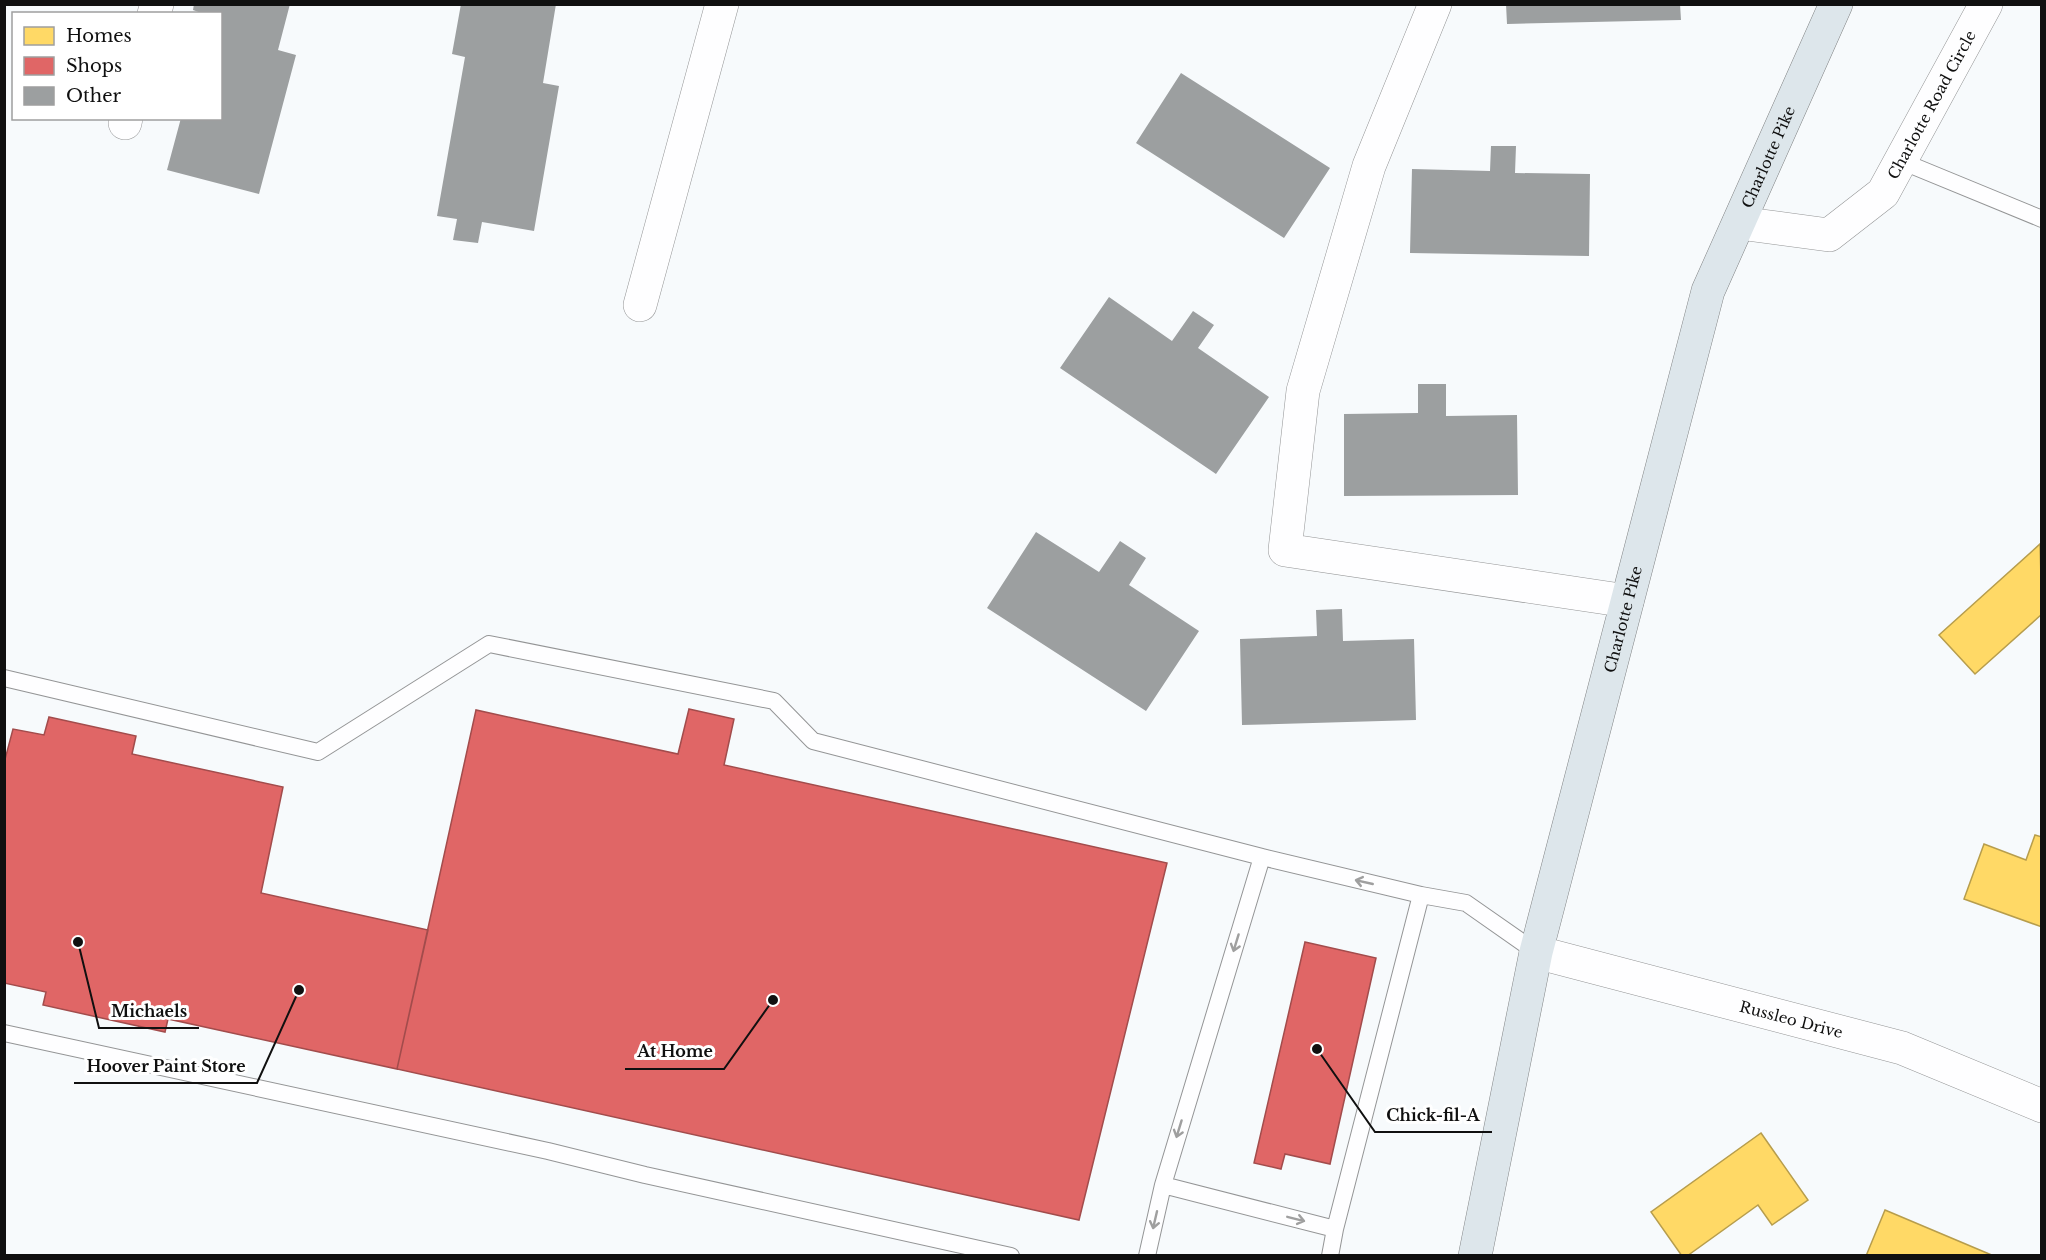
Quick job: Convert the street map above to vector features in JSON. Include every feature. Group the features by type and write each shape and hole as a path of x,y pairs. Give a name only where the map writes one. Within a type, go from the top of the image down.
{"main road":[{"name":"Charlotte Pike","path":"1475,1256 1536,952 1708,291 1836,4"}],"street":[{"path":"640,305 722,4"},
{"path":"1436,4 1369,166 1306,379 1285,550 1627,601"},
{"name":"Charlotte Road Circle","path":"1738,223 1828,235 1883,193 1986,4"},
{"name":"Russleo Drive","path":"1536,952 1902,1048 2042,1106"}],"lane":[{"path":"1901,161 2042,219"},
{"path":"4,678 318,752 489,644 774,701 813,741 1262,857 1421,895 1466,903 1536,952"},
{"path":"1147,1256 1163,1185 1262,857"},
{"path":"1330,1256 1421,895"},
{"path":"4,1033 548,1151 978,1252 1011,1256"},
{"path":"1163,1185 1335,1229"}],"building: Homes":[{"path":"2040,544 2042,614 1975,674 1939,635"},
{"path":"2035,835 2042,837 2042,927 1964,899 1984,844 2026,860"},
{"path":"1761,1133 1808,1200 1772,1225 1758,1205 1687,1256 1682,1256 1651,1212"},
{"path":"1885,1210 1994,1256 1866,1256"}],"building: Shops":[{"path":"689,709 734,719 724,765 1167,863 1079,1220 397,1069 476,710 678,754"},
{"path":"49,717 136,736 132,754 283,787 261,893 428,930 397,1069 168,1019 165,1032 43,1005 46,992 4,983 4,763 13,729 44,735"},
{"path":"1305,942 1376,958 1330,1164 1285,1154 1281,1169 1254,1163"}],"building: Other":[{"path":"194,4 290,4 278,50 296,55 259,194 167,170 180,120 222,120 222,12 193,10"},
{"path":"461,4 556,4 543,83 559,86 534,231 482,222 478,243 453,240 457,219 437,216 465,57 452,54"},
{"path":"1506,4 1680,4 1681,20 1507,24"},
{"path":"1181,73 1330,168 1284,238 1136,143"},
{"path":"1491,146 1516,146 1515,173 1590,174 1589,256 1410,253 1412,169 1490,171"},
{"path":"1109,297 1172,341 1193,311 1214,325 1198,348 1269,397 1216,474 1060,368"},
{"path":"1418,384 1446,384 1446,416 1517,415 1518,495 1344,496 1344,414 1418,413"},
{"path":"1036,532 1099,572 1120,541 1146,558 1129,585 1199,631 1146,711 987,608"},
{"path":"1342,609 1343,641 1414,639 1416,720 1242,725 1240,639 1317,636 1316,610"}],"place":[{"name":"Michaels","path":"78,942"},
{"name":"Hoover Paint Store","path":"299,990"},
{"name":"At Home","path":"773,1000"},
{"name":"Chick-fil-A","path":"1317,1049"}]}
